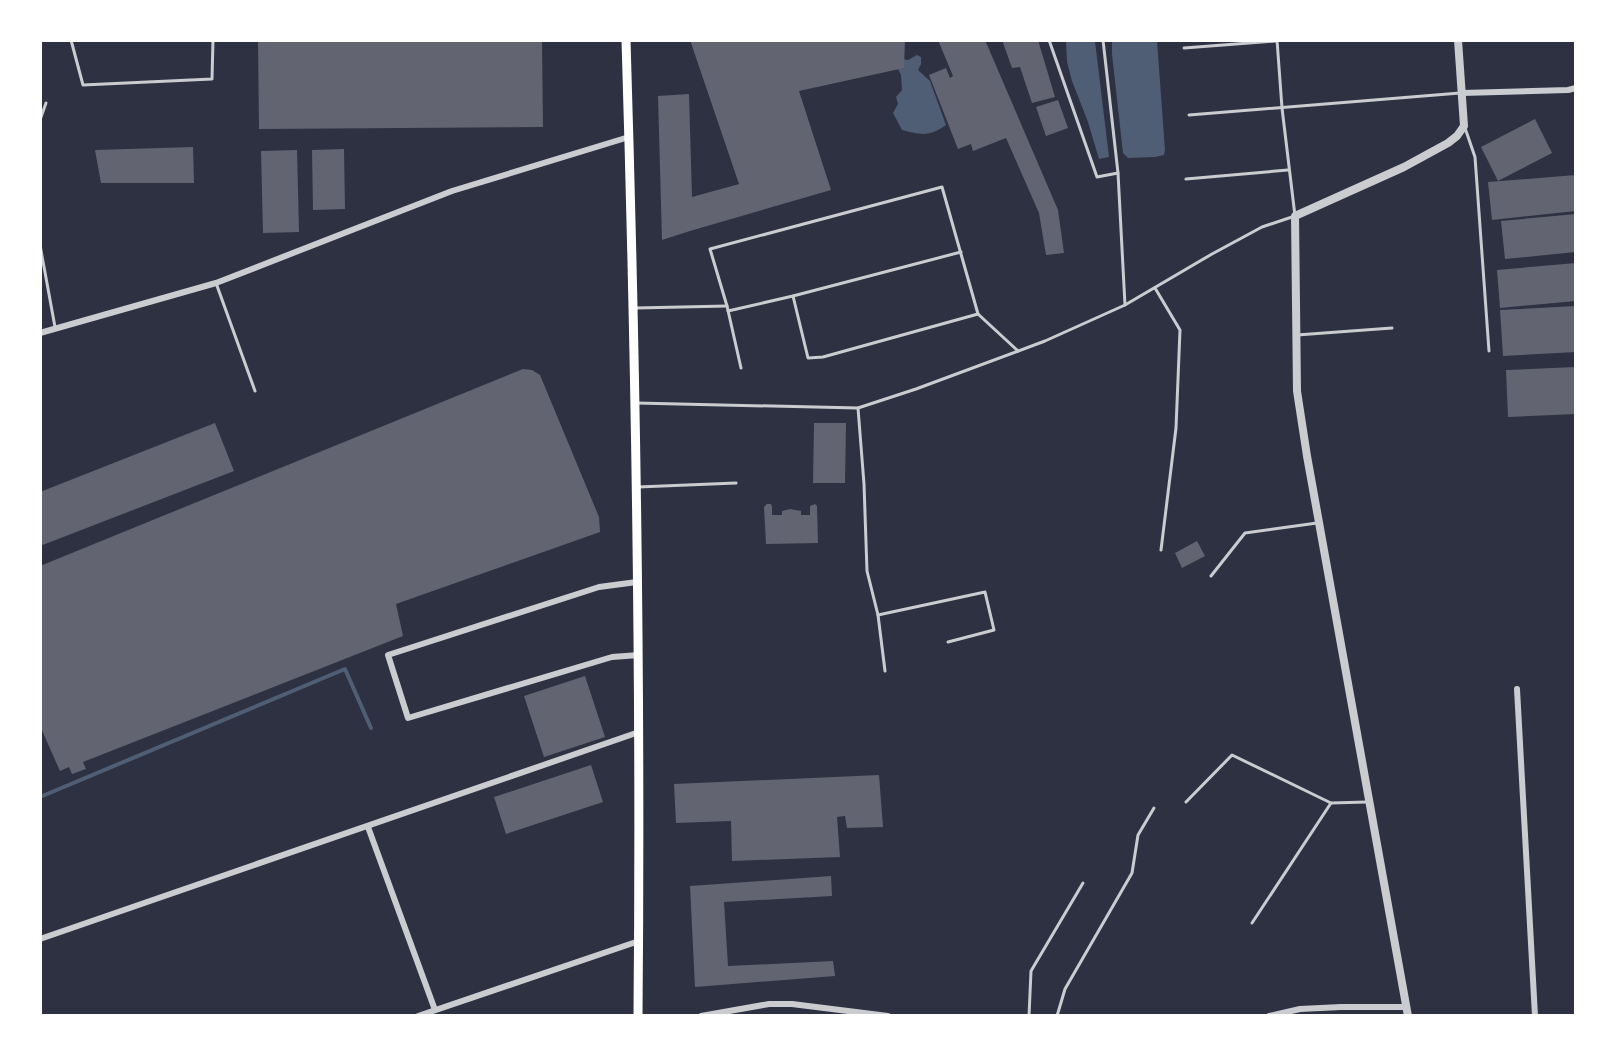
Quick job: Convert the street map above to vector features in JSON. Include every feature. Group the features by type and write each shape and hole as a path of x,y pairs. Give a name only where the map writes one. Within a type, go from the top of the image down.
{"main road":[{"path":"626,40 634,308 639,655 638,1016"}],"street":[{"path":"1408,1016 1297,391 1295,216 1404,167 1457,136 1464,126 1458,40"},
{"path":"1462,93 1575,88"},
{"path":"40,333 216,283 452,191 629,137"},
{"path":"637,582 599,587 388,655 408,718 612,657 639,655"},
{"path":"1517,689 1535,1016"},
{"path":"40,939 639,732"},
{"path":"368,826 435,1010"},
{"path":"418,1016 639,941"},
{"path":"701,1016 769,1004 792,1004 888,1016"},
{"path":"1269,1016 1331,1007 1406,1006"}],"lane":[{"path":"71,40 83,85 212,79 213,40"},
{"path":"1049,40 1097,177 1118,172"},
{"path":"1103,40 1118,172 1125,305"},
{"path":"635,403 858,408 1045,341 1125,305 1262,227 1295,216 1288,170 1277,40 1184,48"},
{"path":"1189,115 1462,93"},
{"path":"40,120 46,103"},
{"path":"1464,126 1475,157 1489,351"},
{"path":"1186,179 1288,170"},
{"path":"741,368 727,306 710,249 942,187 978,314 1018,351"},
{"path":"40,245 55,329"},
{"path":"728,311 961,252"},
{"path":"216,283 255,391"},
{"path":"1155,288 1180,330 1176,428 1161,550"},
{"path":"793,296 808,358 823,357 978,314"},
{"path":"634,308 727,306"},
{"path":"1297,335 1392,328"},
{"path":"858,408 864,484 867,571 878,615 885,671"},
{"path":"636,487 736,483"},
{"path":"1211,576 1245,533 1319,523"},
{"path":"878,615 985,592 994,630 948,642"},
{"path":"1186,802 1232,755 1331,803 1369,802"},
{"path":"1252,923 1331,803"},
{"path":"1057,1016 1065,989 1132,873 1138,835 1154,808"},
{"path":"1029,1016 1031,971 1083,883"}],"water":[{"path":"1066,41 1095,41 1109,157 1099,159 1072,81 1067,62"},
{"path":"1112,41 1157,41 1164,155 1128,158 1123,153"},
{"path":"917,55 921,57 918,70 930,81 946,125 935,132 925,134 902,130 893,113 898,104 896,97 902,90 901,75 898,69 903,59 908,60"}],"building":[{"path":"258,40 542,40 543,127 259,129"},
{"path":"690,40 905,40 904,68 799,91 831,190 662,240 658,96 689,94 692,197 739,184"},
{"path":"938,40 985,40 1058,210 1064,253 1046,255 1039,213 1006,138 973,151 971,144 958,149 929,75 946,68 950,78 953,76"},
{"path":"1002,40 1038,40 1055,97 1032,103 1020,67 1012,68"},
{"path":"1058,100 1068,128 1046,136 1036,107"},
{"path":"1535,119 1552,153 1498,181 1481,147"},
{"path":"193,147 194,183 101,183 95,150"},
{"path":"344,149 345,209 313,210 312,150"},
{"path":"297,150 299,232 263,233 261,151"},
{"path":"1576,175 1576,211 1492,220 1488,182"},
{"path":"1576,214 1576,252 1505,259 1501,221"},
{"path":"1576,263 1576,301 1500,308 1497,270"},
{"path":"1576,306 1576,352 1503,356 1500,310"},
{"path":"1576,367 1576,414 1508,417 1506,370"},
{"path":"523,369 532,370 540,375 599,517 600,532 396,604 403,636 83,762 86,769 72,774 69,767 60,771 40,726 40,566"},
{"path":"215,423 234,471 40,546 40,492"},
{"path":"814,423 846,423 845,483 813,483"},
{"path":"771,504 772,515 782,515 782,511 790,509 801,511 801,515 810,515 810,506 815,504 817,506 818,543 766,544 764,507"},
{"path":"1197,541 1205,556 1182,568 1175,553"},
{"path":"585,676 605,737 544,757 524,696"},
{"path":"591,765 603,802 506,834 494,797"},
{"path":"879,775 883,827 847,828 845,816 837,817 840,857 732,861 731,821 676,823 674,784"},
{"path":"831,876 832,896 724,902 728,966 833,961 835,976 695,987 690,886"}],"waterway":[{"path":"40,797 345,669 371,728"}]}
